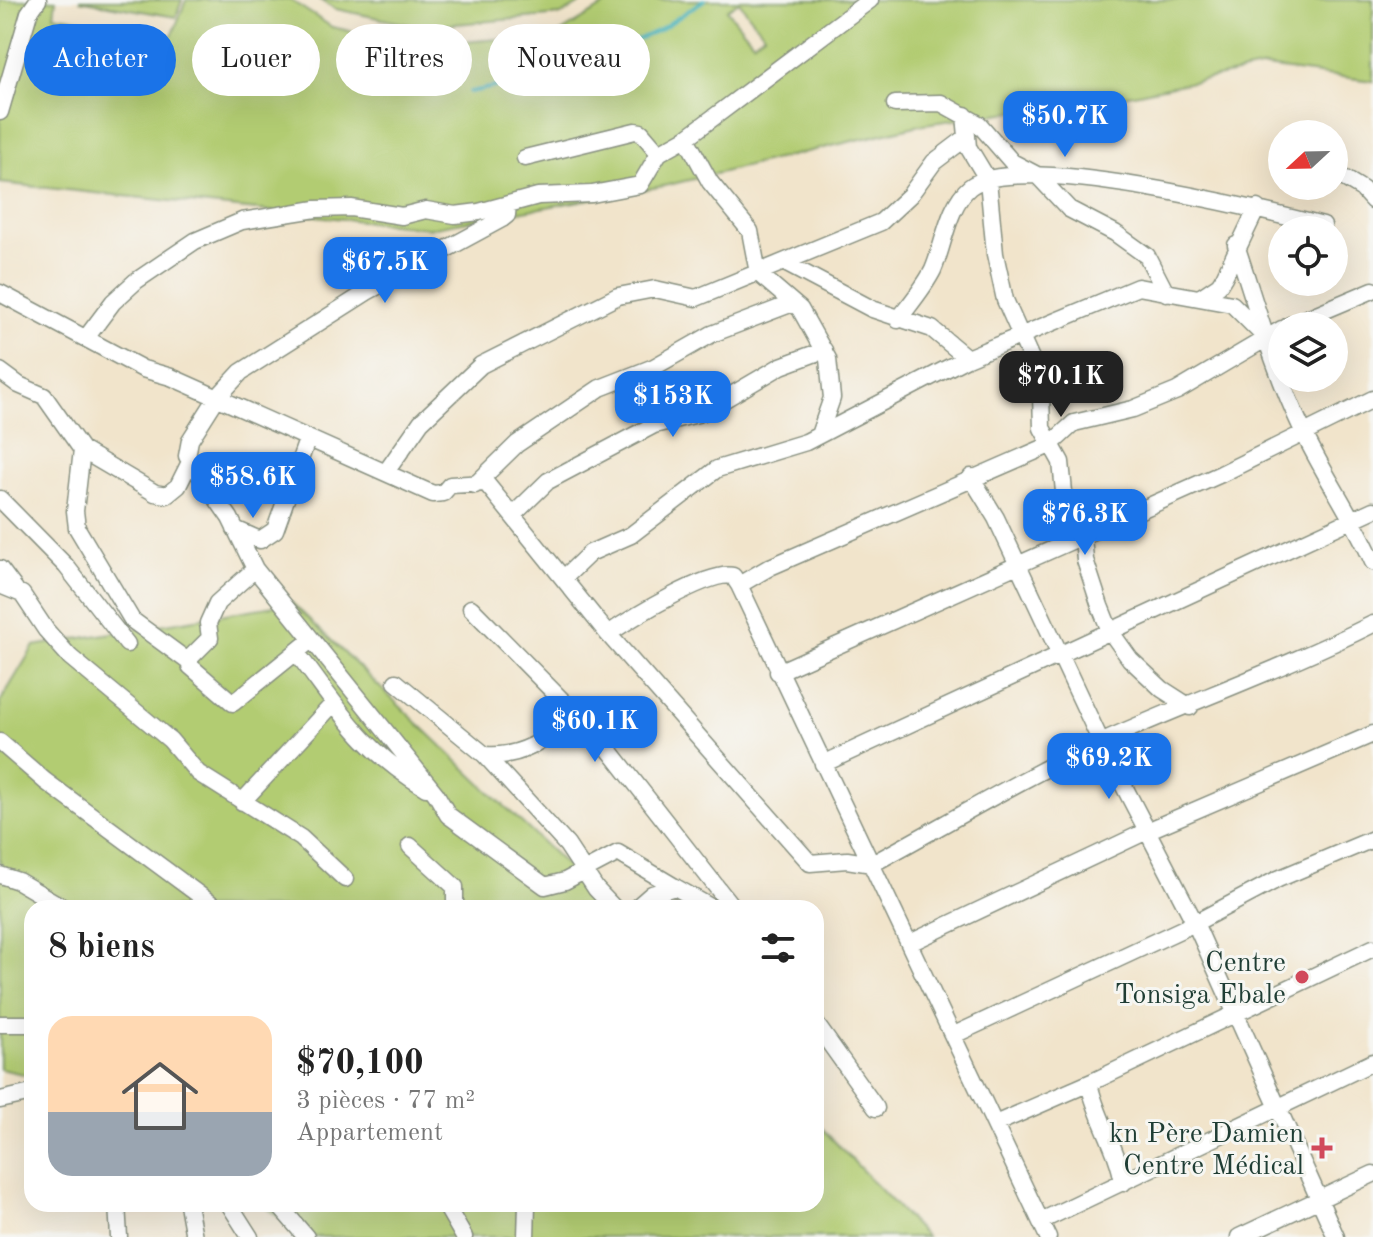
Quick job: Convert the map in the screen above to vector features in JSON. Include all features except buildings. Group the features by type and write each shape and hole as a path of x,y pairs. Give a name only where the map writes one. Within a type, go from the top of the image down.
{"street":[{"path":"86,338 113,302 136,281 195,241 242,221 328,208 351,208 402,216 426,210 455,215 538,196 592,194 640,185 659,153 686,138 758,80 870,0"},
{"path":"0,112 30,4"},
{"path":"895,104 941,103 965,115 991,136 1012,162 1037,175 1069,209 1115,233 1147,256 1166,293"},
{"path":"965,115 968,147 988,180 998,275 1037,379 1040,416 1050,445 1061,462 1064,492 1083,536 1085,560 1110,631 1130,659 1162,689 1190,707"},
{"path":"525,158 635,131 641,132 659,153"},
{"path":"386,472 421,422 481,365 618,296 655,289 696,298 890,217 934,162 967,137"},
{"path":"686,138 710,182 750,231 758,273 793,303 824,350 832,379 832,398 819,435"},
{"path":"898,320 932,272 963,196 974,185 988,180 1015,174 1037,175 1162,191 1286,216"},
{"path":"1348,180 1373,201"},
{"path":"508,204 509,209 502,219 354,300 241,372 216,399 190,440 187,456 235,529 255,569 436,794 448,815 540,884 554,886 618,853 698,900"},
{"path":"1201,297 1219,285 1236,245 1257,208"},
{"path":"1236,245 1264,336 1303,433 1354,519 1373,562"},
{"path":"785,263 898,320 932,329 967,358"},
{"path":"564,578 590,553 631,535 717,469 819,435 967,358 1130,289 1151,288 1232,304 1264,336"},
{"path":"1321,312 1373,290"},
{"path":"0,293 20,307 143,369 171,377 307,440 439,494 450,485 489,485 608,634 804,858 824,864 847,860 872,864 1012,784 1373,624"},
{"path":"475,485 517,444 600,388 654,367 712,334 793,303"},
{"path":"739,585 770,567 1050,445 1074,423 1133,409 1177,391 1268,334"},
{"path":"513,515 548,481 654,425 701,413 781,366 824,350"},
{"path":"0,371 19,385 44,396 82,450 161,495 167,495 178,486 191,460"},
{"path":"778,672 1083,536 1373,399"},
{"path":"235,529 260,540 275,530 307,440"},
{"path":"82,450 75,511 77,528 132,620 189,662 233,703 311,640"},
{"path":"971,477 996,518 1101,742 1195,923 1336,1237"},
{"path":"0,499 66,566 127,644"},
{"path":"823,764 1373,510"},
{"path":"0,569 7,587 70,657 156,728 198,773 301,838 345,879"},
{"path":"189,662 210,638 208,623 217,603 255,569"},
{"path":"608,634 673,595 716,576 733,576 1048,1237"},
{"path":"471,608 574,713 665,817 727,900"},
{"path":"296,652 332,705 388,763 436,794"},
{"path":"396,682 485,755 567,845 583,872 607,900"},
{"path":"242,802 332,705"},
{"path":"485,755 508,757 528,750 574,713"},
{"path":"910,943 1147,831 1373,734"},
{"path":"0,742 45,781 206,900"},
{"path":"954,1035 1195,923 1278,879 1373,839"},
{"path":"410,846 455,887 455,900"},
{"path":"0,875 18,881 50,900"},
{"path":"645,900 652,894 675,887"},
{"path":"995,1124 1089,1083 1373,948"},
{"path":"0,1024 24,1024"},
{"path":"824,1035 876,1108"},
{"path":"1041,1221 1373,1062"},
{"path":"1089,1083 1100,1121 1119,1161 1123,1183"},
{"path":"0,1100 24,1095"},
{"path":"1239,1237 1373,1174"},
{"path":"117,1212 119,1237"},
{"path":"189,1212 194,1237"},
{"path":"234,1212 250,1237"},
{"path":"285,1212 306,1237"},
{"path":"450,1212 464,1237"},
{"path":"526,1237 527,1212"}],"green space":[{"path":"0,0 56,0 54,15 105,24 24,24 24,96 176,96 176,26 186,0 290,0 336,28 336,96 472,96 472,41 488,40 488,96 650,96 650,24 574,24 614,0 1373,0 1373,81 1265,67 1119,97 924,124 664,186 429,228 0,183","holes":["739,2 764,34 753,42 727,10"]},
{"path":"79,0 182,0 176,17"},
{"path":"320,0 587,0 561,15 455,24 406,24 336,9"},
{"path":"292,603 603,900 24,900 24,1074 0,1069 0,702 34,646"},
{"path":"824,1130 926,1237 305,1237 272,1212 824,1212"}],"waterway":[{"path":"472,92 565,73 661,29 704,0"}],"place":[{"name":"Centre Tonsiga Ebale","path":"1302,977"},
{"name":"kn Père Damien Centre Médical","path":"1322,1148"}]}
